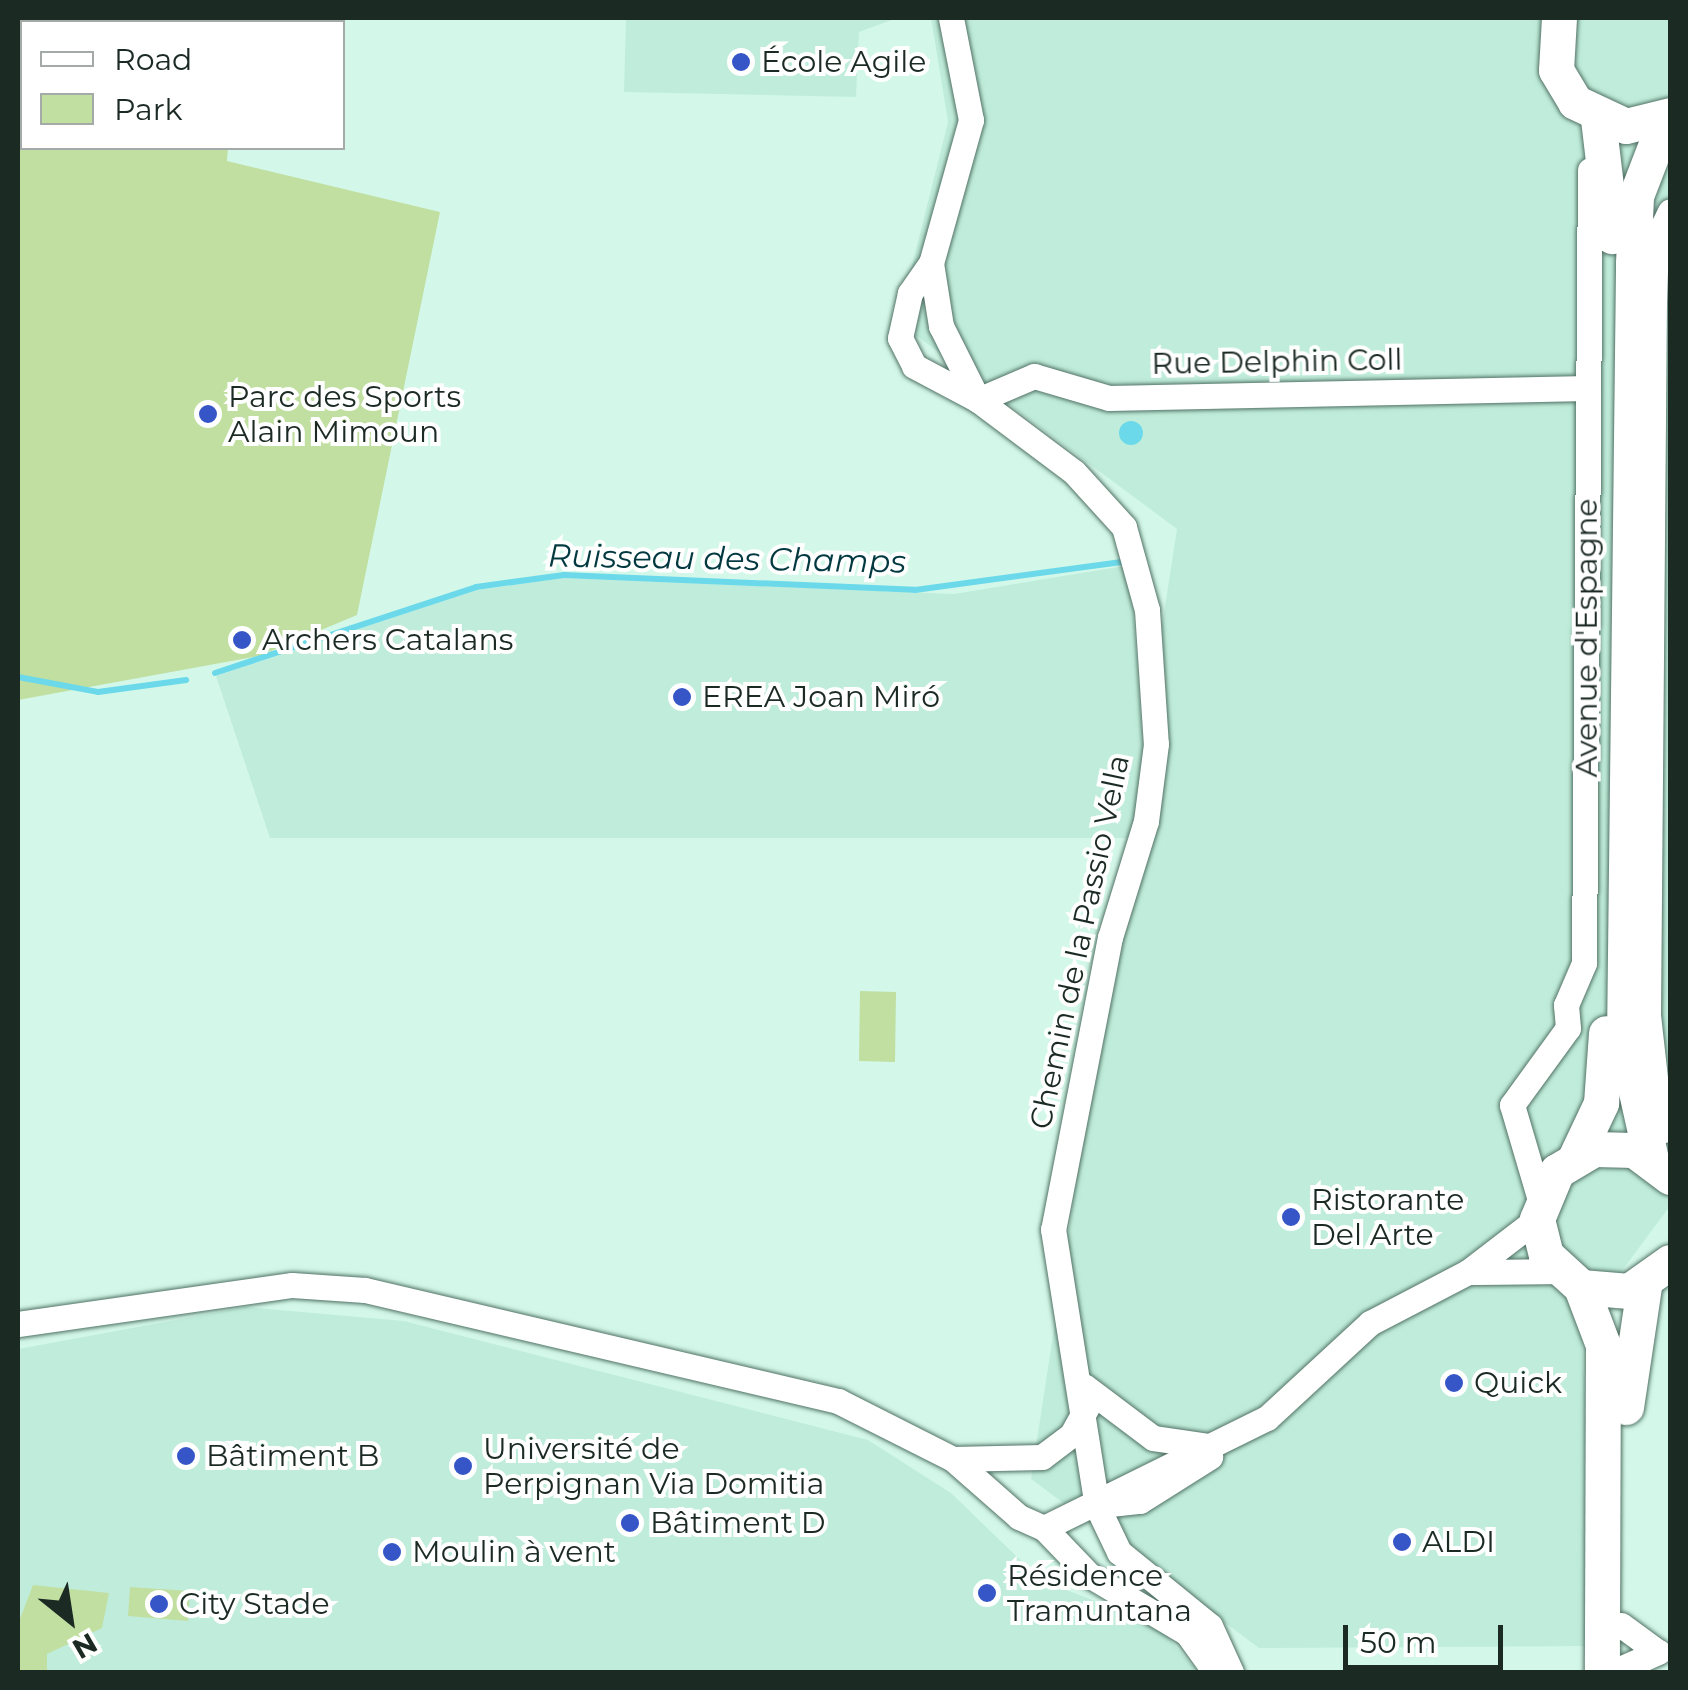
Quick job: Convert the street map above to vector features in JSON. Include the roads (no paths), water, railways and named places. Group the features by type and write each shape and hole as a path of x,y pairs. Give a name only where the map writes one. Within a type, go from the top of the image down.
{"main road":[{"path":"1558,18 1556,70 1587,110 1640,126 1668,117"},
{"name":"Avenue d'Espagne","path":"1539,1209 1572,1158 1606,1069 1613,194 1587,110"},
{"name":"Avenue d'Espagne","path":"1661,1167 1624,1038 1636,196 1668,117"},
{"path":"1572,1158 1614,1146 1661,1167"},
{"path":"1539,1209 1569,1279 1604,1345 1614,1671"},
{"path":"1569,1279 1662,1273 1626,1383 1621,1625 1614,1671"}],"street":[{"name":"Chemin de la Passio Vella","path":"951,18 971,120 931,262 941,326 978,400 1113,512 1133,543 1147,610 1156,744 1146,822 1110,937 1053,1229 1085,1396 1097,1506 1118,1552 1210,1626 1231,1672"},
{"name":"Avenue d'Espagne","path":"1539,1209 1528,1149 1512,1104 1568,1028 1566,1006 1584,963 1587,110"},
{"path":"1661,1167 1648,1005 1654,304 1656,240 1670,211"},
{"path":"931,262 910,294 900,338 914,366 978,400"},
{"name":"Rue Delphin Coll","path":"978,400 1034,376 1108,398 1586,388"},
{"path":"1528,1149 1572,1158"},
{"path":"953,1459 1042,1457 1072,1434 1085,1396 1153,1438 1214,1447 1267,1418 1370,1323 1468,1272 1539,1209"},
{"path":"1468,1272 1569,1279"},
{"path":"18,1324 292,1286 365,1290 838,1402 884,1416 953,1459 1018,1517 1044,1528 1089,1575 1187,1633 1215,1672"},
{"path":"1044,1528 1097,1506 1140,1501 1207,1466 1214,1447"},
{"path":"1621,1625 1664,1652"},
{"path":"1614,1671 1664,1652"}],"water":[{"path":"1131,421 1143,433 1131,445 1119,433"}],"waterway":[{"name":"Ruisseau des Champs","path":"215,673 476,587 564,575 915,590 1129,561"},
{"name":"Ruisseau des Champs","path":"18,677 98,692 186,680"}],"place":[{"name":"École Agile","path":"741,62"},
{"name":"Parc des Sports Alain Mimoun","path":"208,414"},
{"name":"Archers Catalans","path":"242,640"},
{"name":"EREA Joan Miró","path":"682,697"},
{"name":"Ristorante Del Arte","path":"1291,1217"},
{"name":"Quick","path":"1454,1383"},
{"name":"Bâtiment B","path":"186,1456"},
{"name":"Université de Perpignan Via Domitia","path":"463,1466"},
{"name":"Bâtiment D","path":"630,1523"},
{"name":"ALDI","path":"1402,1542"},
{"name":"Moulin à vent","path":"392,1552"},
{"name":"Résidence Tramuntana","path":"987,1593"},
{"name":"City Stade","path":"159,1604"}]}
